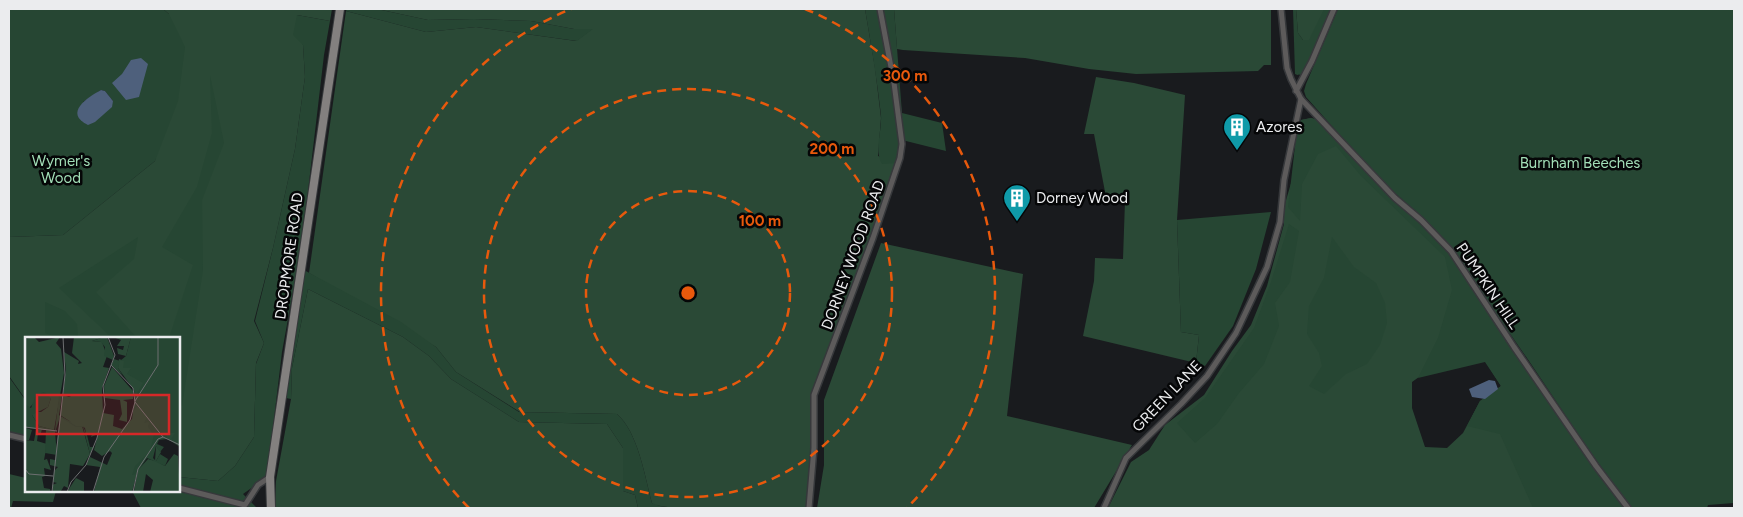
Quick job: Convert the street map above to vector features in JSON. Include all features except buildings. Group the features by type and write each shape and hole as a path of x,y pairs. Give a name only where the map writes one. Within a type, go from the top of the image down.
{"street":[{"name":"DROPMORE ROAD","path":"271,508 270,477 340,9"},
{"name":"DORNEY WOOD ROAD","path":"809,508 814,448 814,396 873,238 900,158 902,144 894,83 880,9"},
{"name":"PUMPKIN HILL","path":"1281,9 1287,68 1301,99 1395,198 1421,220 1451,251 1590,458 1628,508"},
{"path":"1296,91 1312,61 1334,9"},
{"name":"GREEN LANE","path":"1104,508 1126,458 1207,376 1236,333 1267,267 1277,231 1284,180 1301,99"},
{"path":"9,435 25,439"},
{"path":"180,488 247,507 258,485 270,477"}],"green space":[{"name":"Wymer's Wood","path":"9,9 163,9 169,14 185,47 178,101 155,161 63,235 9,237","holes":["101,90 105,91 113,101 83,102"]},
{"path":"163,9 332,9 330,21 297,15 303,45 305,77 295,149 273,248 254,321 264,343 256,363 254,437 235,466 218,481 180,477 180,337 25,337 25,399 9,376 9,237 63,235 155,161 169,14"},
{"path":"347,9 377,9 428,20 531,21 574,29 593,29 577,41 476,27 426,32 346,11"},
{"path":"377,9 865,9 881,118 878,156 897,163 891,186 814,395 809,508 674,508 654,505 635,443 624,422 617,414 520,412 456,372 436,347 309,273 346,11 426,32 476,27 576,41 592,29 574,29 531,21 428,20"},
{"path":"865,9 894,9 902,113 942,123 946,151 902,140 897,163 882,164 878,146 881,115"},
{"path":"894,9 1271,9 1271,65 1264,65 1258,71 1136,74 1089,69 1025,58 903,50 897,49"},
{"path":"1293,9 1296,9 1298,33 1303,40 1309,40 1324,9 1331,9 1305,73 1302,75 1295,74"},
{"path":"1296,9 1331,9 1298,75 1295,74 1309,40 1303,40 1298,33"},
{"name":"Burnham Beeches","path":"1338,9 1734,9 1734,503 1708,505 1707,508 1631,508 1586,446 1449,246 1422,217 1378,178 1306,97 1304,91 1306,84"},
{"path":"297,15 330,21 324,55 302,242 282,352 267,477 243,494 257,508 141,508 133,492 180,492 180,477 218,481 235,466 254,437 256,364 264,343 255,321 295,149 305,77 303,45 293,35"},
{"path":"210,75 224,143 202,200 203,270 182,406 180,404 180,337 169,337 193,265 162,247 197,187 212,133"},
{"path":"1096,77 1134,83 1185,95 1177,220 1181,332 1199,335 1196,363 1083,336 1094,281 1095,258 1123,259 1125,201 1106,197 1094,134 1084,134"},
{"path":"1311,118 1318,120 1452,257 1520,359 1624,508 1108,508 1131,462 1149,450 1165,425 1204,395 1251,325 1267,286 1284,224 1284,207 1292,180 1297,129 1301,120","holes":["1485,361 1501,386 1480,401 1463,433 1447,448 1425,447 1412,408 1412,382 1426,372"]},
{"path":"1311,118 1318,120 1452,257 1520,359 1624,508 1533,508 1500,434 1467,426 1480,401 1501,386 1485,362 1418,378 1438,338 1452,290 1445,257 1361,176 1336,146 1318,154 1302,184 1300,221 1288,207 1297,129 1301,120"},
{"path":"1271,212 1256,269 1233,326 1205,366 1196,363 1199,335 1181,332 1177,220"},
{"path":"1289,224 1299,231 1290,282 1275,303 1279,326 1264,364 1239,393 1217,424 1195,443 1177,423 1205,398 1254,328"},
{"path":"138,237 134,259 96,292 136,337 111,337 59,288"},
{"path":"1332,237 1354,267 1376,283 1385,303 1387,323 1380,345 1367,364 1346,374 1324,394 1309,386 1322,366 1319,353 1307,334 1309,306 1324,278"},
{"path":"881,243 1023,274 1007,416 1132,445 1094,508 817,508 824,465 824,400"},
{"path":"302,269 401,322 436,347 456,372 519,412 617,414 624,422 635,443 652,503 674,508 638,508 635,495 623,491 623,448 607,424 519,422 451,379 429,356 403,337 308,289 292,368 291,399 286,398"},
{"path":"308,289 403,337 429,356 451,379 519,422 607,424 623,448 623,491 635,495 638,508 275,508 276,481 291,399 292,368"},
{"path":"45,302 65,311 77,324 78,337 55,337 45,333"},
{"path":"9,377 25,400 25,439 9,433"},
{"path":"9,474 25,478 25,492 56,492 53,502 13,501 11,508 9,508"}],"water":[{"path":"141,58 148,64 139,97 126,100 112,83 122,74 131,60"},
{"path":"101,90 105,91 113,101 112,107 95,122 88,125 81,120 78,110 85,101"},
{"path":"1489,380 1495,381 1498,389 1485,399 1472,397 1469,389"}],"place":[{"name":"Azores","path":"1237,151"},
{"name":"Dorney Wood","path":"1017,222"}]}
